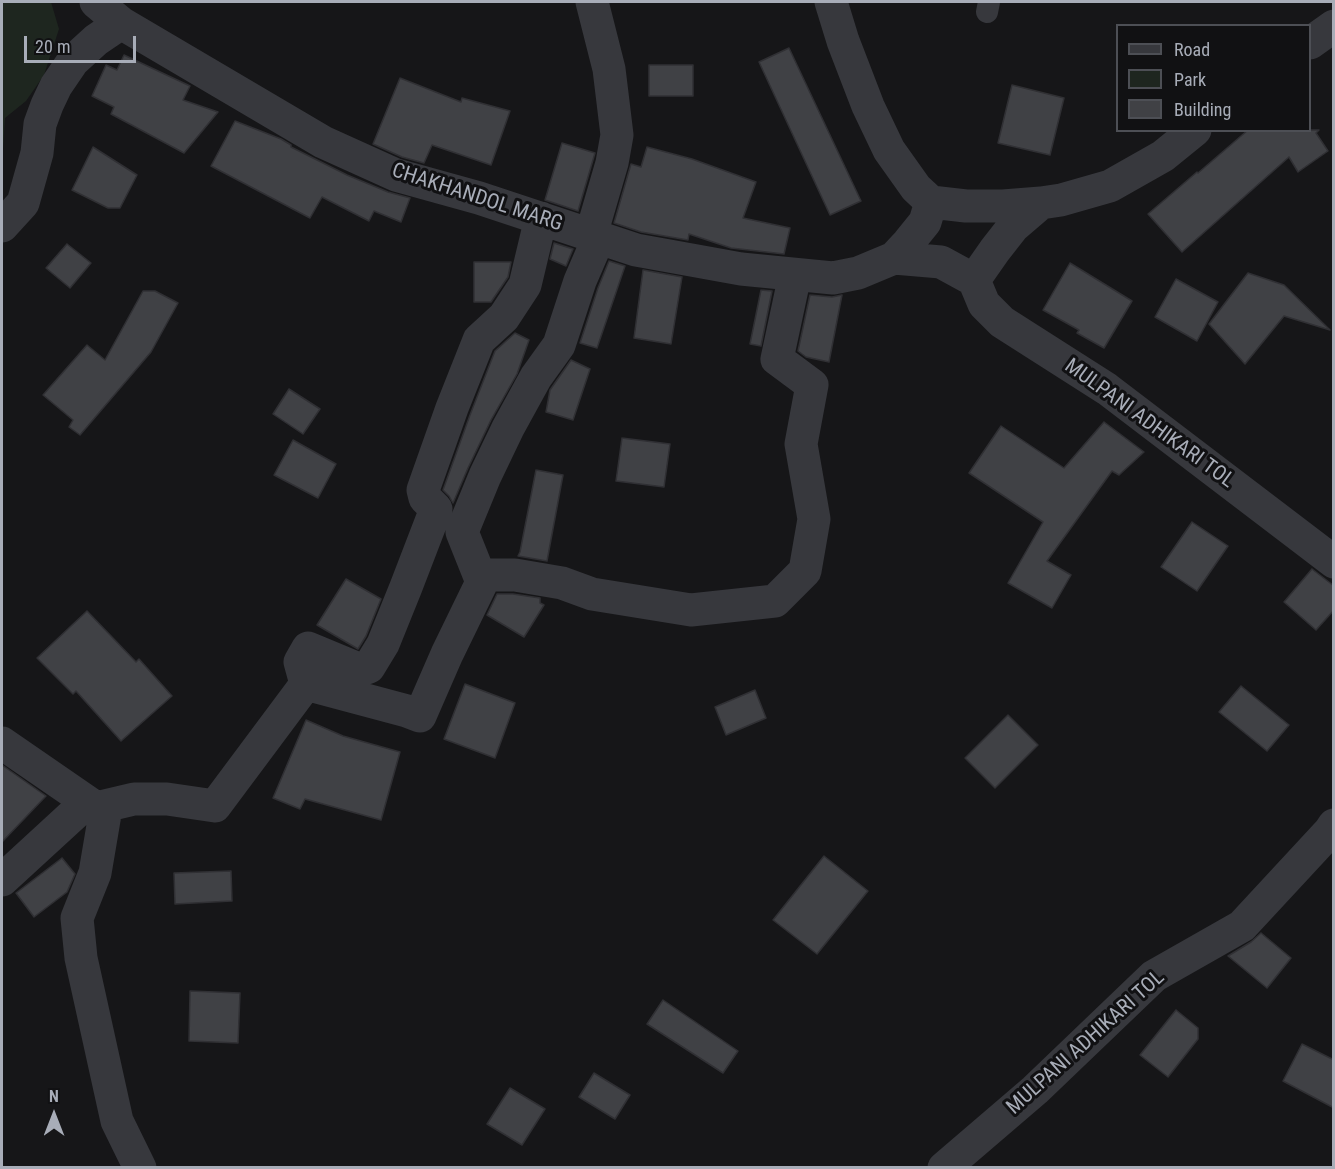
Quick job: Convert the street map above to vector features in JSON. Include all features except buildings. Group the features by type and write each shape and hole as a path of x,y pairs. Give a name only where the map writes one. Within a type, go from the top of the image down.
{"street":[{"name":"CHAKHANDOL MARG","path":"96,2 121,23 323,142 396,175 478,198 636,250 741,269 833,278 858,273 894,258"},
{"path":"306,684 420,716 482,582 462,532 507,428 536,377 559,345 595,236 612,163 617,135 609,69 592,2"},
{"path":"831,2 868,106 889,150 916,188 931,202 966,206 1003,206 1061,200 1110,186 1163,156 1193,132"},
{"path":"2,226 23,203 37,153 40,124 56,86 73,62 96,40 121,23"},
{"path":"1311,42 1334,26"},
{"path":"894,258 925,222 931,202"},
{"path":"894,258 941,262 975,280 994,250 1013,227 1041,203"},
{"path":"306,684 300,662 308,648 361,670 369,667 383,644 436,509 424,498 423,490 452,408 479,340 504,317 525,285 541,218"},
{"path":"480,575 524,576 562,583 592,594 691,610 775,601 805,570 814,519 801,444 812,385 777,358 795,275"},
{"name":"MULPANI ADHIKARI TOL","path":"975,280 984,304 1002,322 1107,389 1334,562"},
{"path":"2,880 92,805 134,799 167,799 215,806 306,684"},
{"path":"2,743 105,814 95,873 77,918 81,958 117,1122 140,1167"},
{"name":"MULPANI ADHIKARI TOL","path":"944,1167 1035,1090 1154,976 1242,926 1334,825"}],"green space":[{"path":"2,2 51,2 59,29 44,75 26,101 5,118 2,165"}]}
